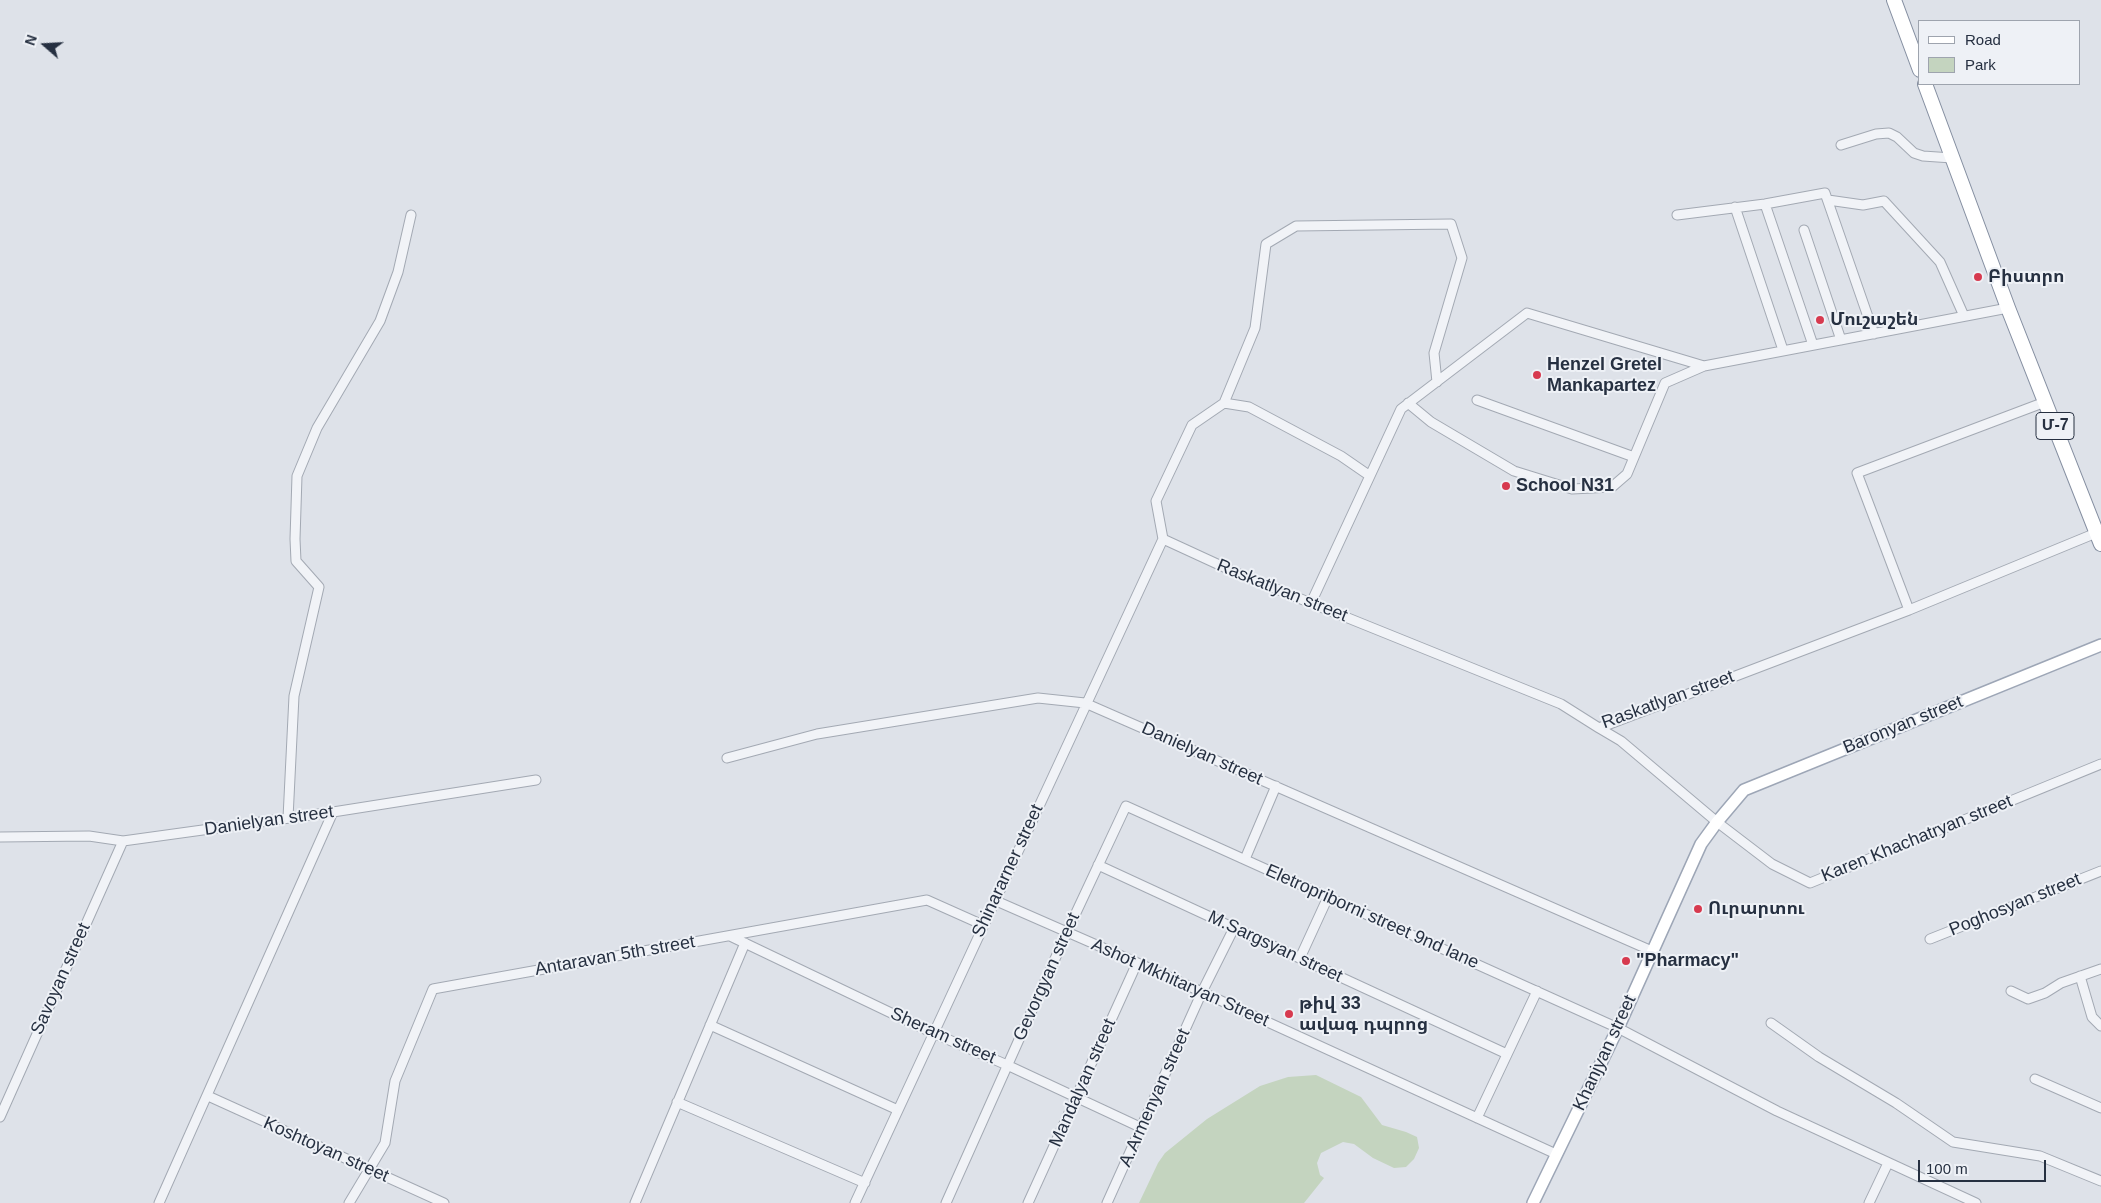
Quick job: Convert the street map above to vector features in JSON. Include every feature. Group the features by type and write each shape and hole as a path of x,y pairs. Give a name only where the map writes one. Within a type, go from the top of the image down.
{"highway":[{"path":"1894,0 1918,65"},
{"name":"Մ-7","path":"1925,85 2008,308 2099,539"}],"main road":[{"name":"Baronyan street","path":"1716,822 1744,790 2101,645"},
{"name":"Khanjyan street","path":"1533,1203 1618,1028 1701,844 1716,822"}],"street":[{"path":"1841,144 1876,134 1889,133 1897,137 1914,153 1923,156 1952,158"},
{"path":"1677,215 1765,204 1825,193 1874,334"},
{"path":"1828,200 1863,204 1884,201 1940,262 1964,316"},
{"path":"1765,204 1813,345"},
{"path":"1735,207 1783,350"},
{"path":"288,818 294,696 319,588 296,561 297,476 317,428 380,321 398,272 411,214"},
{"path":"1163,539 1156,501 1192,425 1224,404 1255,328 1266,244 1296,226 1451,224 1462,258 1434,353 1437,382"},
{"path":"1804,230 1841,340"},
{"path":"1408,403 1431,422 1514,471 1572,489 1612,487 1627,474 1665,383 1704,366 2008,308"},
{"path":"1312,603 1401,409 1527,313 1704,366"},
{"path":"1477,400 1634,457"},
{"path":"1909,610 1857,473 2045,402"},
{"path":"1224,404 1250,407 1341,456 1370,476"},
{"name":"Raskatlyan street","path":"1163,539 1239,574 1560,704 1599,728 2099,539"},
{"name":"Shinararner street","path":"855,1203 1085,703 1163,539"},
{"name":"Danielyan street","path":"727,758 817,734 1038,698 1085,703 1652,951"},
{"name":"Karen Khachatryan street","path":"1599,728 1621,742 1716,822 1772,864 1810,883 2101,764"},
{"name":"Danielyan street","path":"0,837 89,836 123,841 334,812 536,780"},
{"path":"1245,859 1276,786"},
{"name":"Eletropriborni street 9nd lane","path":"1126,806 1618,1028 1777,1111 1976,1203"},
{"name":"Gevorgyan street","path":"946,1203 1067,932 1126,806"},
{"path":"159,1203 334,812"},
{"name":"Savoyan street","path":"0,1117 123,841"},
{"name":"M.Sargsyan street","path":"1098,865 1507,1054"},
{"name":"Poghosyan street","path":"1930,939 2101,871"},
{"path":"1300,958 1328,897"},
{"name":"Antaravan 5th street","path":"370,1170 385,1143 395,1081 433,989 927,900 983,926"},
{"name":"Ashot Mkhitaryan Street","path":"994,900 1202,992 1556,1154"},
{"name":"A.Armenyan street","path":"1107,1203 1202,992 1234,928"},
{"name":"Sheram street","path":"730,936 933,1033 1142,1128"},
{"path":"635,1203 745,943"},
{"name":"Mandalyan street","path":"1028,1203 1137,963"},
{"path":"2011,991 2028,1000 2045,993 2061,983 2101,968"},
{"path":"2080,976 2092,1017 2101,1026"},
{"path":"1477,1118 1537,991"},
{"path":"1771,1023 1819,1057 1896,1103 1953,1142 2040,1156 2101,1181"},
{"path":"710,1025 898,1110"},
{"path":"2035,1079 2101,1108"},
{"name":"Koshtoyan street","path":"208,1096 444,1203"},
{"path":"677,1102 865,1183"},
{"path":"1869,1203 1888,1163"},
{"path":"349,1203 370,1170"}],"green space":[{"path":"1316,1075 1361,1097 1382,1125 1417,1137 1419,1148 1414,1159 1406,1167 1394,1168 1373,1158 1354,1144 1343,1142 1321,1153 1317,1163 1320,1175 1324,1178 1304,1203 1139,1203 1158,1163 1165,1153 1207,1119 1260,1086 1288,1077"}],"place":[{"name":"Բիստրո","path":"1978,277"},
{"name":"Մուշաշեն","path":"1820,320"},
{"name":"Henzel Gretel Mankapartez","path":"1537,375"},
{"name":"School N31","path":"1506,486"},
{"name":"Ուրարտու","path":"1698,909"},
{"name":"\"Pharmacy\"","path":"1626,961"},
{"name":"թիվ 33 ավագ դպրոց","path":"1289,1014"}]}
